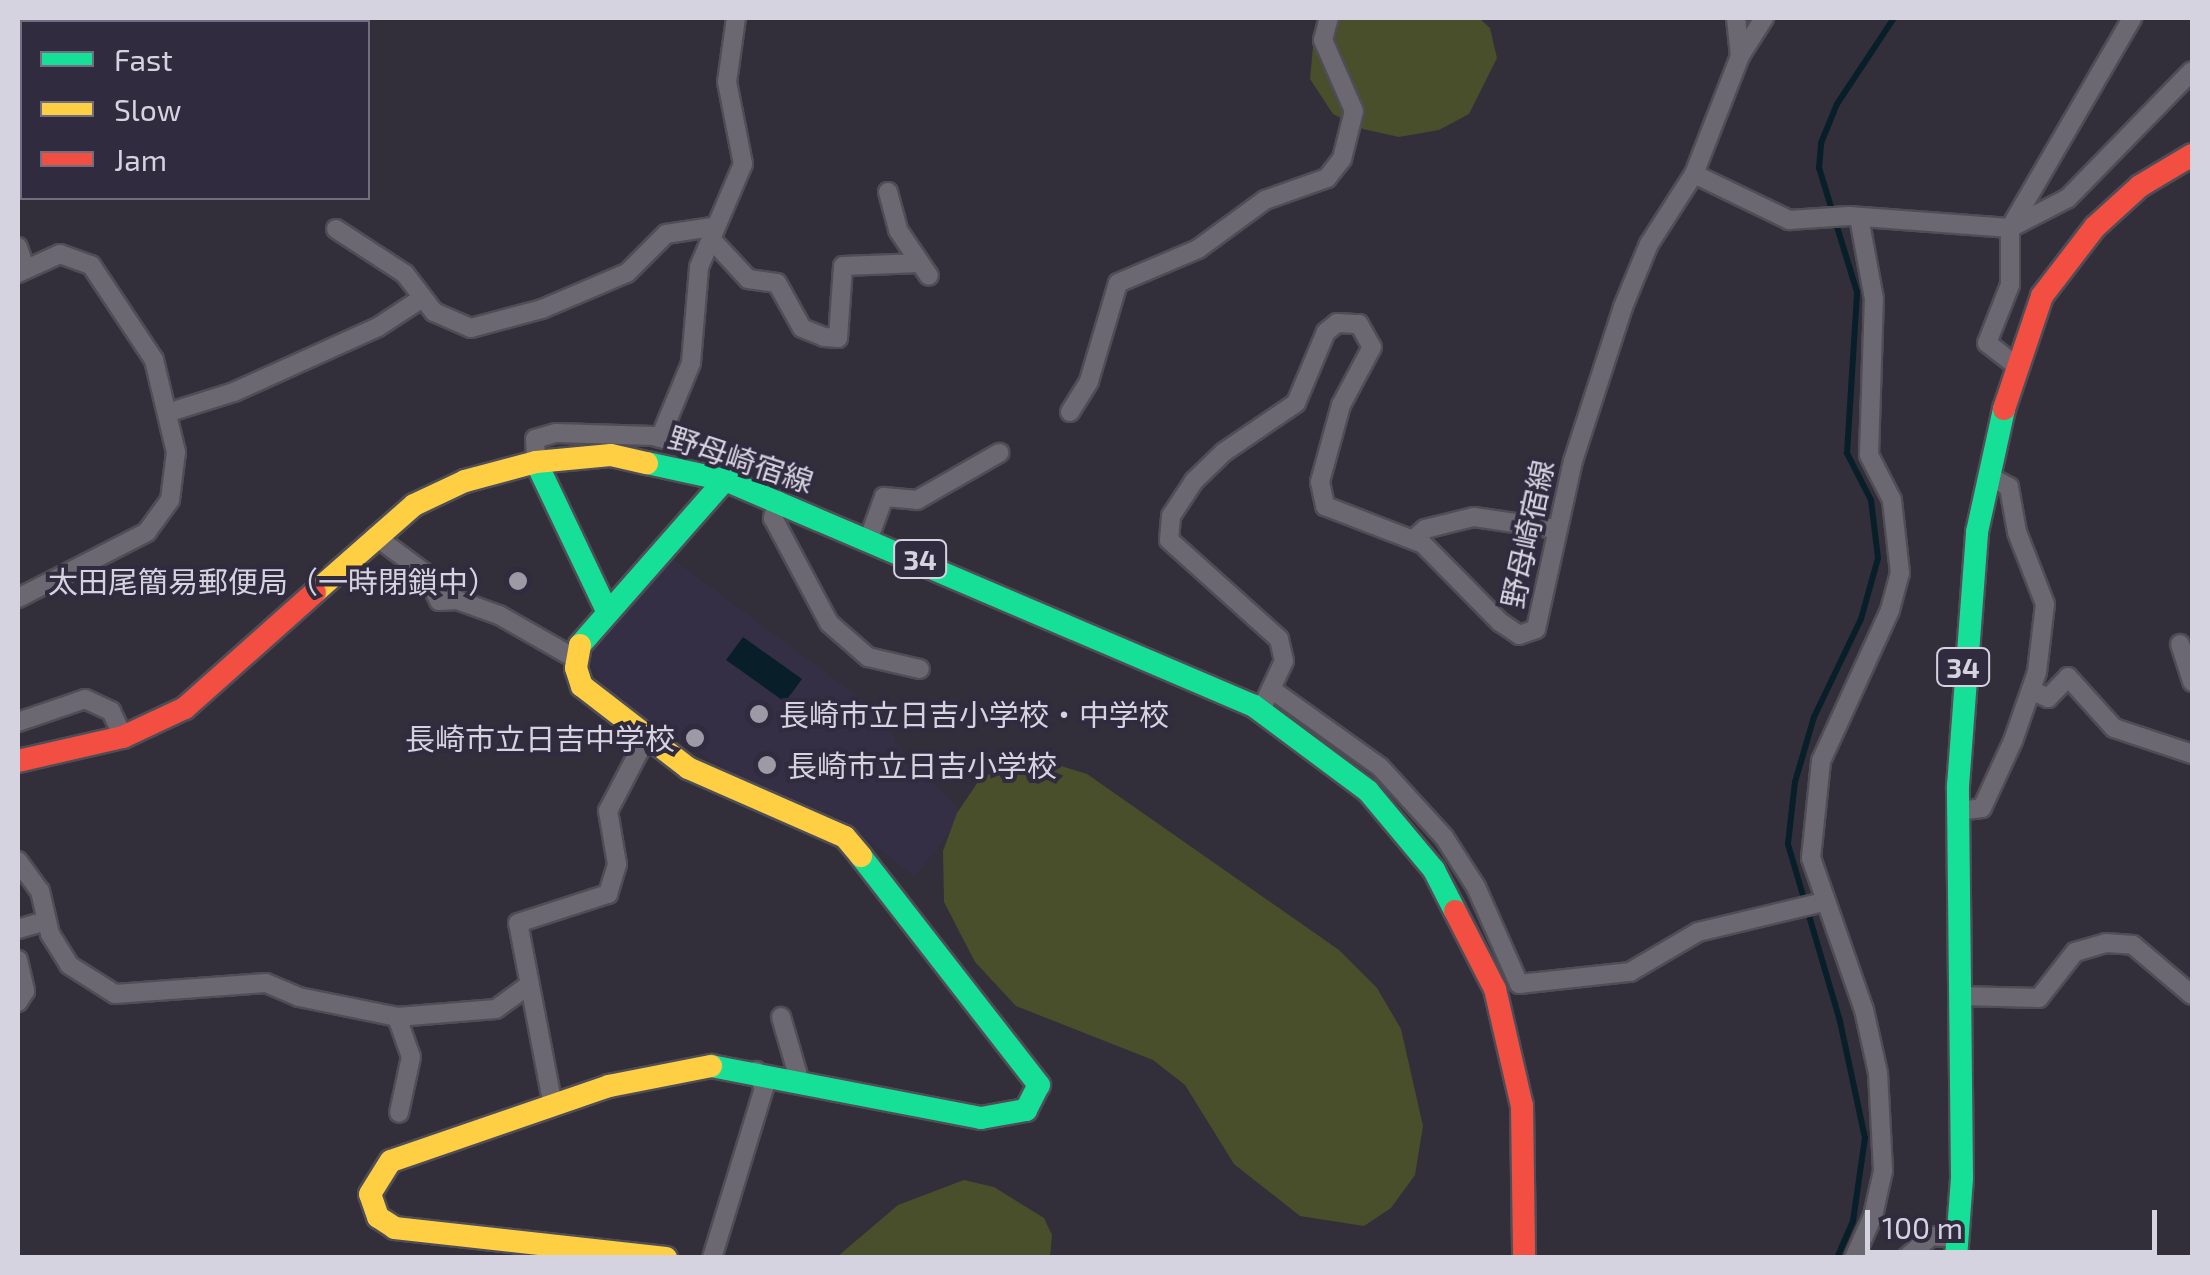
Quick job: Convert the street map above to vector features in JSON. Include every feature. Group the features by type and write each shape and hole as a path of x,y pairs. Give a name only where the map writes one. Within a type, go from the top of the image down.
{"main road":[{"name":"34","path":"1958,1248 1958,811 1965,646 1989,476 2014,364 2033,312 2069,256 2140,186 2192,155"},
{"name":"野母崎宿線","path":"18,760 123,737 211,691 375,536 414,505 465,481 536,462 611,455 725,480 1266,699 1340,764 1380,804 1434,870 1467,926 1512,1044 1525,1141 1524,1258"},
{"path":"536,462 606,608"},
{"path":"666,1258 580,1253 407,1230 386,1224 371,1207 374,1178 391,1161 553,1106 702,1064 981,1118 1026,1110 1039,1085 916,920 844,837 720,785 646,738 582,686 576,658 606,608 725,480"}],"street":[{"path":"660,438 690,363 699,267 743,164 727,82 736,18"},
{"path":"1070,412 1089,381 1118,284 1198,249 1265,200 1327,178 1342,158 1354,111 1324,40 1329,18"},
{"path":"1736,18 1740,56"},
{"name":"野母崎宿線","path":"1266,699 1285,655 1274,630 1180,555 1167,531 1205,467 1296,403 1322,338 1337,323 1359,324 1373,344 1340,405 1319,494 1332,512 1414,539 1520,635 1542,622 1556,529 1623,306 1649,244 1694,174 1740,56 1764,18"},
{"path":"2014,364 1989,349 1987,334 2010,285 2010,228 2132,18"},
{"path":"1694,174 1762,210 1812,218 1854,216 2010,228 2068,198 2192,70"},
{"path":"712,234 748,278 777,283 802,328 838,338 843,266 925,270 898,230 888,192"},
{"path":"1854,216 1874,300 1868,455 1892,500 1900,574 1890,610 1821,761 1811,858 1822,902 1874,1042 1884,1126 1876,1203 1854,1258"},
{"path":"336,230 405,274 421,298 458,326 496,323 627,273 666,234 712,234"},
{"path":"18,247 21,270 60,254 91,265 138,328 170,412 174,486 154,526 117,552 18,598"},
{"path":"170,412 234,392 378,327 421,298"},
{"path":"536,462 534,439 556,433 660,438 680,444"},
{"path":"869,538 884,497 917,500 999,452"},
{"path":"1958,811 1982,808 2032,690 2045,604 2017,532 2008,487 1989,476"},
{"path":"778,500 773,518 828,623 868,657 920,669"},
{"path":"1414,539 1425,529 1474,516 1556,529"},
{"path":"375,536 425,573 439,601 457,600 499,616 576,658"},
{"path":"2180,644 2192,682"},
{"path":"2032,690 2048,698 2068,678 2114,728 2192,754"},
{"path":"18,722 85,699 111,711 123,737"},
{"path":"1266,699 1380,767 1444,836 1476,887 1519,984 1630,972 1698,932 1822,902"},
{"path":"553,1106 518,923 608,894 617,864 608,811 646,738"},
{"path":"18,862 40,892 46,921 69,966 115,994 266,983 300,997 397,1017 496,1010 528,986"},
{"path":"18,929 46,921"},
{"path":"1960,996 2039,998 2076,952 2106,942 2133,945 2192,995"},
{"path":"18,960 26,991 18,1002"},
{"path":"397,1017 411,1056 399,1113"},
{"path":"781,1017 798,1080"},
{"path":"712,1258 764,1088 756,1072"},
{"path":"1906,1258 1930,1236 1958,1248"}],"shaded area":[{"name":"長崎市立日吉小学校・中学校","path":"667,555 888,719 895,743 963,814 915,877 840,818 730,772 629,709 603,684 591,664 595,644"}],"green space":[{"path":"1324,18 1479,18 1490,28 1497,58 1469,114 1439,130 1399,137 1363,129 1333,114 1310,79 1314,36"},
{"path":"1032,757 1087,774 1339,950 1377,988 1401,1029 1423,1126 1415,1175 1391,1208 1364,1226 1300,1216 1234,1164 1185,1085 1153,1060 1016,1006 975,962 944,902 943,851 957,813 978,782 1001,766"},
{"path":"964,1180 994,1187 1044,1218 1052,1235 1050,1257 837,1257 898,1205"}],"water":[{"path":"743,637 802,679 785,702 726,660"}],"waterway":[{"path":"1837,1258 1853,1221 1865,1138 1840,1021 1788,844 1795,782 1814,717 1861,619 1878,558 1871,500 1847,453 1857,292 1819,168 1821,143 1837,104 1894,18"}],"traffic: fast":[{"path":"1956,1258 1962,1178 1958,786 1977,532 2004,409"},
{"path":"536,462 606,609"},
{"path":"647,463 725,480 1254,706 1368,791 1434,870 1455,911"},
{"path":"580,645 725,480"},
{"path":"711,1066 981,1118 1026,1110 1039,1085 861,856"}],"traffic: slow":[{"path":"315,592 414,505 465,481 536,462 611,455 647,463"},
{"path":"580,645 576,668 582,686 688,768 845,837 861,856"},
{"path":"666,1258 395,1228 378,1217 370,1194 391,1161 609,1086 711,1066"}],"traffic: jam":[{"path":"2004,409 2042,296 2095,227 2140,186 2192,155"},
{"path":"18,761 123,737 185,708 315,592"},
{"path":"1455,911 1495,989 1522,1106 1524,1258"}],"place":[{"name":"太田尾簡易郵便局（一時閉鎖中）","path":"518,581"},
{"name":"長崎市立日吉小学校・中学校","path":"759,714"},
{"name":"長崎市立日吉中学校","path":"695,738"},
{"name":"長崎市立日吉小学校","path":"767,765"}]}
